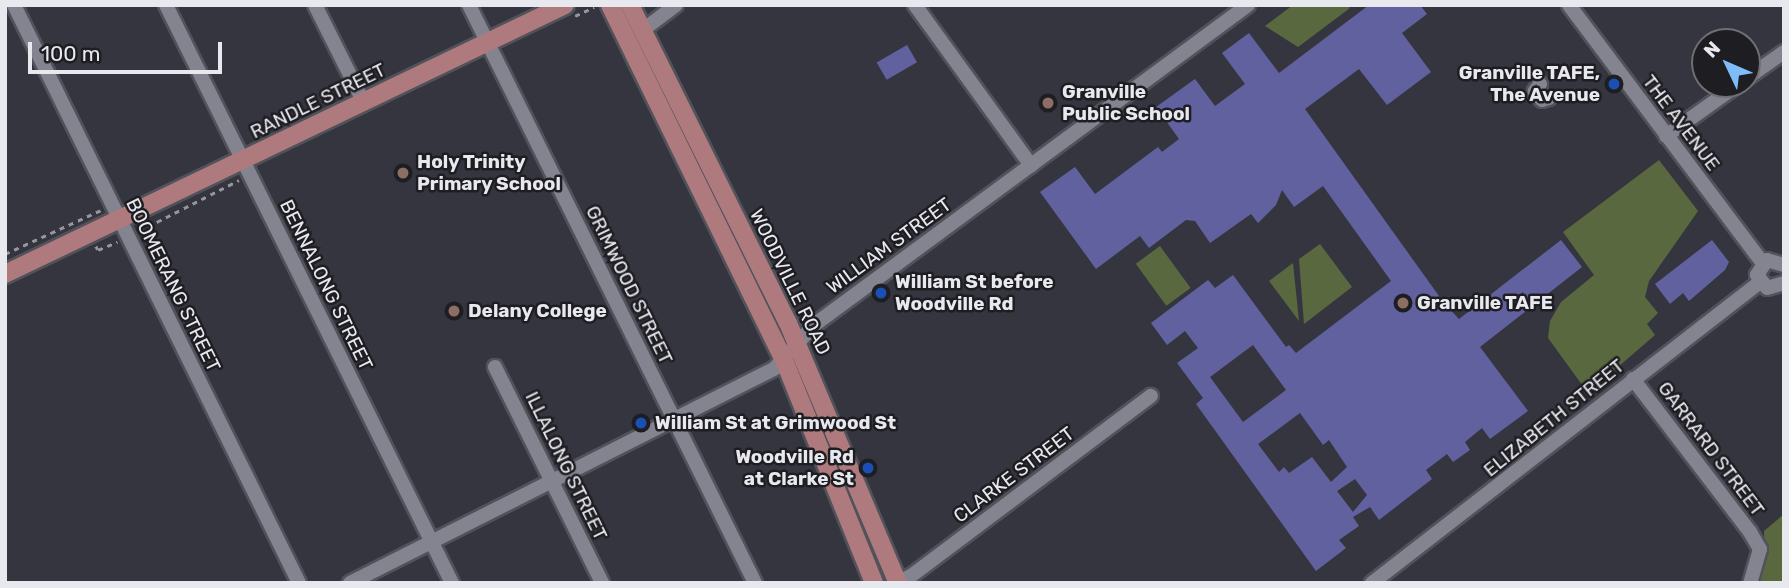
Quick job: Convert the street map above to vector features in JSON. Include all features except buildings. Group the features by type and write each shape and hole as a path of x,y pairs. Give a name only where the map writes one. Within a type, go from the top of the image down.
{"main road":[{"name":"RANDLE STREET","path":"5,274 94,242 120,222 565,5"},
{"name":"WOODVILLE ROAD","path":"610,5 784,360 874,583"},
{"name":"WOODVILLE ROAD","path":"630,5 797,343 898,582"}],"street":[{"name":"BOOMERANG STREET","path":"13,5 299,583"},
{"name":"BENNALONG STREET","path":"166,5 452,583"},
{"path":"315,5 364,103"},
{"name":"GRIMWOOD STREET","path":"469,5 755,583"},
{"path":"643,30 676,5"},
{"path":"915,5 1031,165"},
{"name":"WILLIAM STREET","path":"349,583 674,420 784,360 825,316 1248,5"},
{"name":"THE AVENUE","path":"1569,5 1762,262"},
{"path":"1761,68 1784,52"},
{"path":"1539,84 1535,91 1542,100 1549,97"},
{"path":"1666,136 1719,98"},
{"path":"1783,287 1767,288 1759,283 1757,270 1762,262 1776,260 1784,265"},
{"name":"ELIZABETH STREET","path":"1372,583 1508,482 1633,379 1759,283"},
{"name":"ILLALONG STREET","path":"495,367 554,481 602,583"},
{"name":"GARRARD STREET","path":"1633,379 1750,532 1760,549 1750,583"},
{"name":"CLARKE STREET","path":"898,582 911,576 1151,396"}],"path":[{"path":"138,232 239,180"},
{"path":"5,254 101,210"},
{"path":"94,242 119,241"}],"green space":[{"path":"1293,5 1347,5 1350,8 1298,47 1265,26"},
{"path":"1659,160 1698,211 1649,281 1645,297 1658,313 1647,324 1655,335 1588,393 1548,338 1550,321 1561,302 1594,275 1563,232"},
{"path":"1320,244 1352,287 1304,324 1299,259"},
{"path":"1160,246 1191,288 1166,306 1136,264"},
{"path":"1293,263 1299,321 1269,281"},
{"path":"1784,514 1784,583 1756,583 1765,560 1764,531"}],"place":[{"name":"Granville TAFE, The Avenue","path":"1614,84"},
{"name":"Granville Public School","path":"1048,103"},
{"name":"Holy Trinity Primary School","path":"403,173"},
{"name":"William St before Woodville Rd","path":"881,293"},
{"name":"Granville TAFE","path":"1403,303"},
{"name":"Delany College","path":"454,311"},
{"name":"William St at Grimwood St","path":"641,423"},
{"name":"Woodville Rd at Clarke St","path":"868,468"}]}
